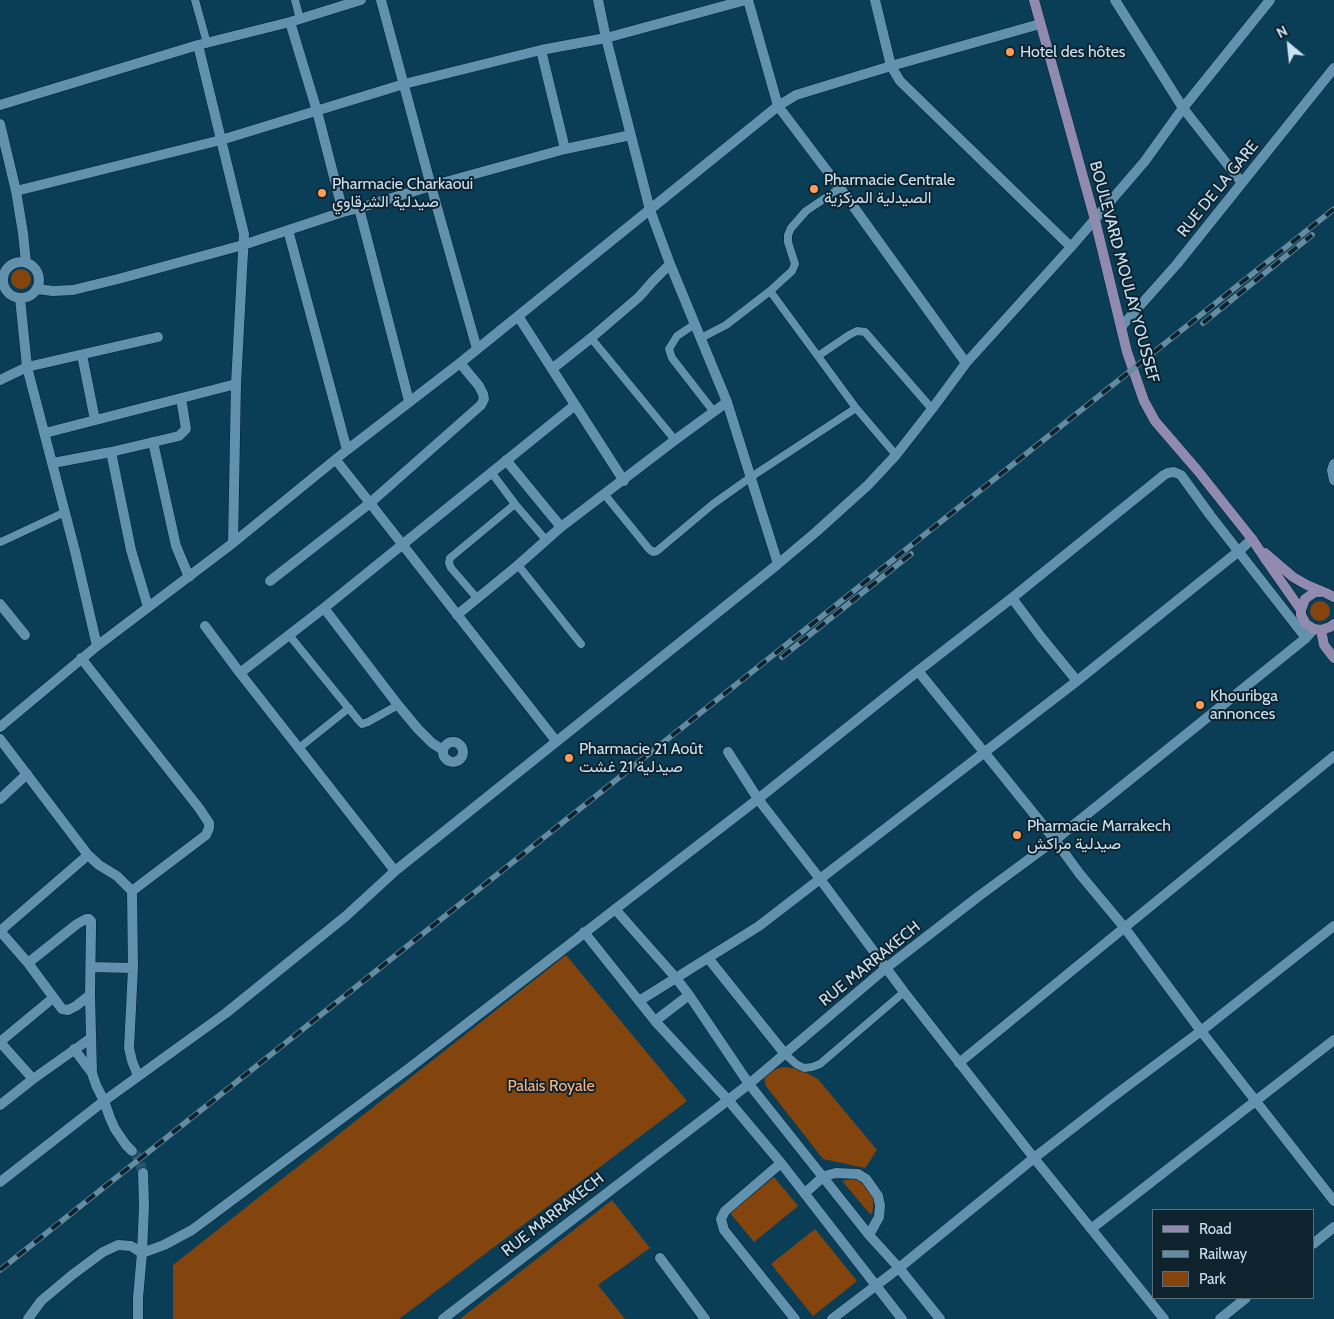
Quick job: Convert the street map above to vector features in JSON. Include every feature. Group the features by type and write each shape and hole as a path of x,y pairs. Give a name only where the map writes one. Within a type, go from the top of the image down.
{"main road":[{"name":"BOULEVARD MOULAY YOUSSEF","path":"1034,0 1095,220 1127,352 1144,401 1155,421 1198,470 1255,543"},
{"path":"1255,543 1293,577 1307,586 1330,595"},
{"path":"1255,543 1301,610 1306,624 1318,630 1334,624"},
{"path":"1301,610 1305,599 1310,595 1330,595"},
{"path":"1318,630 1324,645 1334,658"}],"street":[{"path":"0,105 202,44 290,22 361,0"},
{"path":"381,0 477,349"},
{"path":"598,0 650,210 670,264 727,402 778,564"},
{"path":"16,191 221,140 404,84 541,50 606,38 747,0 778,106 840,188 966,363"},
{"path":"874,0 891,66 900,81 1071,247"},
{"path":"1115,0 1183,108 1242,183"},
{"path":"0,1182 104,1101 226,1013 556,741 778,564 868,485 896,455 966,363 1095,220 1145,161 1183,108 1270,0"},
{"path":"290,22 317,111 343,212"},
{"path":"0,728 96,646 232,544 778,106 796,95 1040,24"},
{"path":"202,44 221,140 244,234 236,384 232,544"},
{"path":"541,50 565,149"},
{"name":"RUE DE LA GARE","path":"1121,326 1177,264 1334,68"},
{"path":"0,124 16,191 26,263"},
{"path":"37,289 53,291 73,290 118,279 243,244 431,186 565,149 631,135"},
{"path":"359,208 409,401"},
{"path":"288,230 348,450"},
{"path":"18,263 26,263 38,273 37,289 27,297 12,296 5,289 3,272 18,263"},
{"path":"552,369 639,297 670,264"},
{"path":"20,298 28,368 65,512 96,646"},
{"path":"518,316 624,481"},
{"path":"0,380 28,368 158,337"},
{"path":"82,355 95,420"},
{"path":"270,581 370,503 481,405 484,400 479,386 460,363"},
{"path":"45,433 236,384"},
{"path":"53,463 179,436 186,429 181,398"},
{"path":"457,615 561,527 727,402"},
{"path":"240,673 324,608 575,405"},
{"path":"152,442 176,546 189,577"},
{"path":"111,452 131,550 148,607"},
{"path":"336,460 556,741"},
{"path":"506,460 561,527"},
{"path":"1334,464 1332,470 1334,480"},
{"path":"142,1253 164,1245 192,1230 408,1068 758,798 918,670 1012,598 1161,476 1174,472 1181,475 1306,638"},
{"path":"639,1001 759,926 1077,681 1239,551 1255,543"},
{"path":"1012,598 1077,681"},
{"path":"0,604 25,634"},
{"path":"324,608 398,705 432,743 443,750"},
{"path":"205,626 395,872"},
{"name":"RUE MARRAKECH","path":"443,1319 749,1084 886,968 1054,840 1318,630"},
{"path":"81,658 209,823 210,828 206,835 132,891"},
{"path":"918,670 1079,873 1124,926 1256,1102 1334,1201"},
{"path":"0,739 88,855 99,865 118,876 132,891 134,968 129,1048 138,1076"},
{"path":"728,752 758,798 904,992 1034,1158 1164,1319"},
{"path":"959,1063 1334,756"},
{"path":"0,799 27,774"},
{"path":"88,855 0,931 28,963 62,1009 65,1011 76,1006 90,995"},
{"path":"615,909 676,978 749,1084 940,1319"},
{"path":"28,963 77,924 86,919 91,921 92,1074"},
{"path":"832,1319 899,1268 1034,1158 1202,1031 1334,926"},
{"path":"584,932 655,1021 728,1100 780,1163 902,1319"},
{"path":"708,958 785,1054"},
{"path":"91,967 134,968"},
{"path":"655,1021 689,995"},
{"path":"33,1079 0,1042 53,998"},
{"path":"0,1105 91,1038"},
{"path":"1092,1229 1334,1040"},
{"path":"74,1049 92,1074 114,1129 132,1151"},
{"path":"780,1163 725,1211 721,1219 724,1230 795,1319"},
{"path":"138,1319 144,1206 143,1173"},
{"path":"805,1194 824,1176 836,1173 858,1174 866,1179 873,1188 878,1196 880,1205 879,1217 869,1234"},
{"path":"1314,1243 1334,1227"},
{"path":"28,1319 41,1301 103,1252 118,1245 131,1246 142,1253"},
{"path":"660,1258 705,1319"},
{"path":"1220,1319 1245,1299"}],"lane":[{"path":"195,0 202,44"},
{"path":"296,0 300,19"},
{"path":"701,338 726,326 792,271 796,264 788,242 788,235 792,228 806,211 840,188"},
{"path":"770,291 856,408 896,455"},
{"path":"695,324 677,336 669,348 672,358 714,412"},
{"path":"818,356 856,331 865,332 932,409"},
{"path":"591,338 675,440"},
{"path":"605,495 649,550 657,551 713,504 856,408"},
{"path":"491,472 546,540"},
{"path":"476,598 451,568 450,558 515,504"},
{"path":"0,542 65,512"},
{"path":"518,565 581,644"},
{"path":"289,635 362,724 398,705"},
{"path":"299,748 349,708"},
{"path":"785,1054 796,1064 804,1068 820,1064 904,992"}],"green space":[{"path":"21,269 28,272 31,279 28,286 21,289 14,286 11,279 14,272"},
{"path":"1320,601 1327,604 1330,611 1327,618 1320,621 1313,618 1310,611 1313,604"},
{"name":"Palais Royale","path":"566,955 687,1101 399,1319 173,1319 173,1265"},
{"path":"783,1067 800,1069 818,1079 877,1150 865,1168 823,1159 766,1086 764,1078 770,1071"},
{"path":"774,1177 798,1206 754,1242 730,1213"},
{"path":"859,1180 874,1199 871,1215 842,1181"},
{"path":"612,1200 650,1248 598,1285 625,1319 460,1319"},
{"path":"815,1229 857,1281 813,1316 771,1264"}],"tunnel":[{"path":"132,1151 138,1157 143,1173"}],"railway":[{"path":"0,1270 1334,209"},
{"path":"1203,323 1312,235"},
{"path":"782,657 911,554"}],"place":[{"name":"Hotel des hôtes","path":"1010,52"},
{"name":"Pharmacie Centrale الصيدلية المركزية","path":"814,189"},
{"name":"Pharmacie Charkaoui صيدلية الشرقاوي","path":"322,193"},
{"name":"Khouribga annonces","path":"1200,705"},
{"name":"Pharmacie 21 Août صيدلية 21 غشت","path":"569,758"},
{"name":"Pharmacie Marrakech صيدلية مراكش","path":"1017,835"}]}
